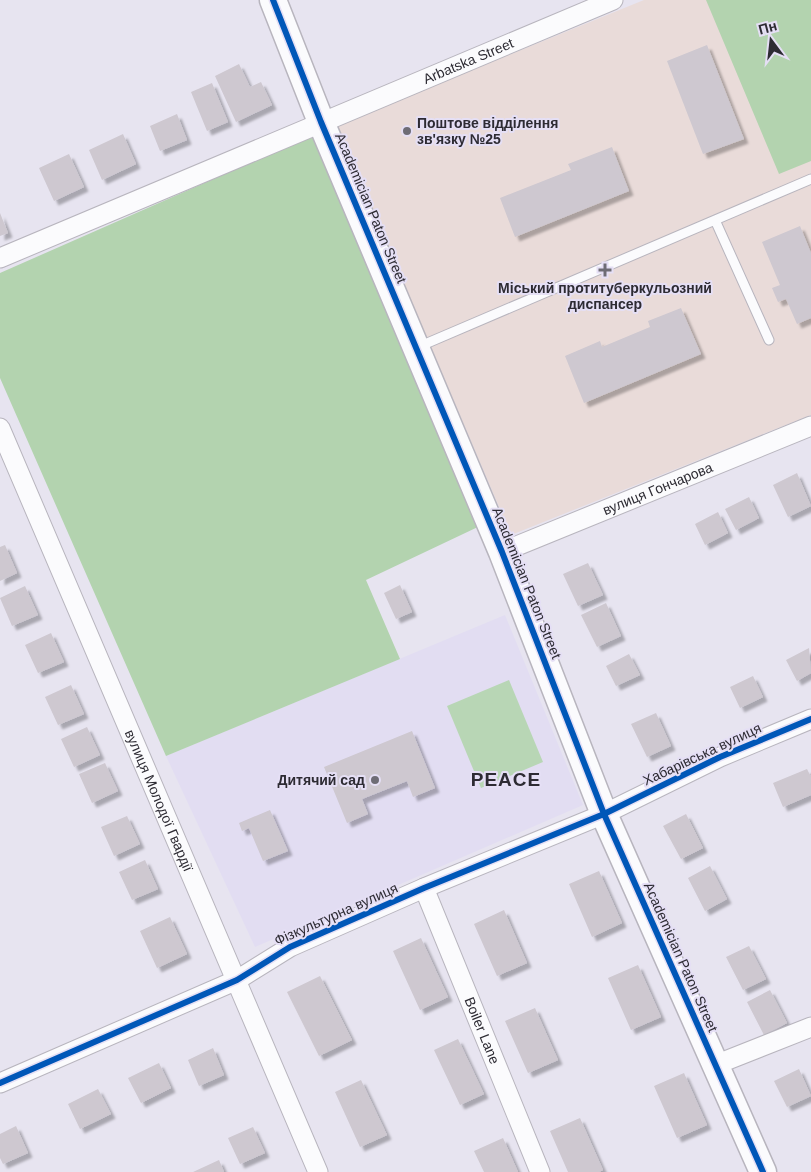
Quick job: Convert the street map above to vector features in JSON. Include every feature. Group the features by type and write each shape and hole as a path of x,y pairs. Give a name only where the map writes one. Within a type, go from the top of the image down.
{"street":[{"name":"Academician Paton Street","path":"273,0 321,122 502,552 604,814 763,1172"},
{"name":"Arbatska Street","path":"0,258 613,0"},
{"name":"вулиця Гончарова","path":"502,552 811,426"},
{"name":"вулиця Молодої Гвардії","path":"0,428 318,1172"},
{"name":"Хабарівська вулиця","path":"604,814 720,757 811,719"},
{"name":"Фізкультурна вулиця","path":"0,1083 237,980 290,948 424,888 604,814"},
{"name":"Boiler Lane","path":"424,888 540,1172"},
{"path":"715,1065 811,1027"}],"lane":[{"path":"416,348 811,179"},
{"path":"715,220 769,340"}],"shaded area":[{"name":"Міський протитуберкульозний диспансер","path":"644,0 811,0 811,415 511,535 336,125"},
{"name":"Дитячий сад","path":"505,615 583,805 255,947 166,756"}],"green space":[{"path":"706,0 811,0 811,161 779,174"},
{"path":"318,133 480,526 366,580 400,659 166,756 0,378 0,273"},
{"path":"509,680 543,762 481,788 447,706"}],"building":[{"path":"707,45 744,139 703,154 667,61"},
{"path":"239,64 250,87 261,82 272,105 236,122 215,76"},
{"path":"212,83 228,122 207,131 191,92"},
{"path":"177,114 187,140 160,151 150,126"},
{"path":"123,134 136,164 102,180 89,150"},
{"path":"612,147 629,191 515,237 500,198 571,170 568,164"},
{"path":"69,154 84,187 54,201 39,168"},
{"path":"0,213 8,233 0,236"},
{"path":"800,226 811,253 811,318 797,324 786,299 778,302 772,288 780,285 762,242"},
{"path":"681,308 701,354 584,403 565,356 600,341 602,347 650,327 648,321"},
{"path":"797,473 811,506 788,517 773,485"},
{"path":"749,497 759,518 736,530 725,509"},
{"path":"718,512 728,533 705,545 695,524"},
{"path":"5,545 17,573 0,581 0,547"},
{"path":"588,563 603,595 578,606 563,574"},
{"path":"400,585 412,612 396,619 384,593"},
{"path":"25,586 38,615 12,626 0,598"},
{"path":"606,603 621,636 597,647 581,615"},
{"path":"51,633 64,662 38,673 25,645"},
{"path":"809,648 811,673 797,681 786,660"},
{"path":"629,654 640,675 616,686 606,666"},
{"path":"753,676 763,697 740,708 730,687"},
{"path":"71,685 84,714 58,725 45,697"},
{"path":"656,713 671,746 647,757 631,724"},
{"path":"87,727 100,755 74,767 61,739"},
{"path":"412,731 435,788 413,797 407,781 362,799 368,814 347,823 324,767"},
{"path":"105,763 118,791 92,803 79,774"},
{"path":"807,769 811,777 811,795 783,807 773,783"},
{"path":"270,810 288,851 263,861 249,828 242,831 239,823"},
{"path":"686,814 703,848 681,859 663,826"},
{"path":"127,816 140,844 114,856 101,827"},
{"path":"145,860 158,889 132,900 119,872"},
{"path":"710,866 727,899 705,911 688,878"},
{"path":"599,871 622,923 592,937 569,884"},
{"path":"504,910 527,963 497,976 474,924"},
{"path":"170,917 187,954 157,968 140,931"},
{"path":"421,938 448,997 420,1010 393,951"},
{"path":"749,946 766,979 743,990 726,957"},
{"path":"638,965 661,1017 631,1030 608,978"},
{"path":"320,976 352,1040 319,1056 287,992"},
{"path":"770,990 787,1023 764,1035 747,1002"},
{"path":"535,1008 558,1060 528,1073 505,1021"},
{"path":"458,1039 484,1094 460,1105 434,1050"},
{"path":"213,1048 224,1075 199,1086 188,1060"},
{"path":"159,1063 171,1088 141,1103 128,1078"},
{"path":"799,1069 811,1096 787,1107 774,1081"},
{"path":"684,1073 707,1125 677,1138 654,1086"},
{"path":"361,1080 387,1135 360,1147 335,1092"},
{"path":"98,1089 111,1114 80,1129 68,1104"},
{"path":"580,1118 603,1170 599,1172 568,1172 550,1131"},
{"path":"16,1126 28,1153 3,1164 0,1158 0,1134"},
{"path":"253,1127 265,1153 240,1164 228,1138"},
{"path":"503,1138 518,1172 484,1172 474,1151"},
{"path":"219,1160 224,1172 193,1172"}],"cycle path":[{"path":"273,0 321,122 502,552 604,814 763,1172"},
{"path":"0,1083 237,980 290,947 424,888 604,814 720,757 811,719"}],"place":[{"name":"Поштове відділення зв'язку №25","path":"407,131"},
{"name":"Міський протитуберкульозний диспансер","path":"605,270"},
{"name":"Дитячий сад","path":"375,780"}],"district":[{"name":"PEACE","path":"506,779"}]}
